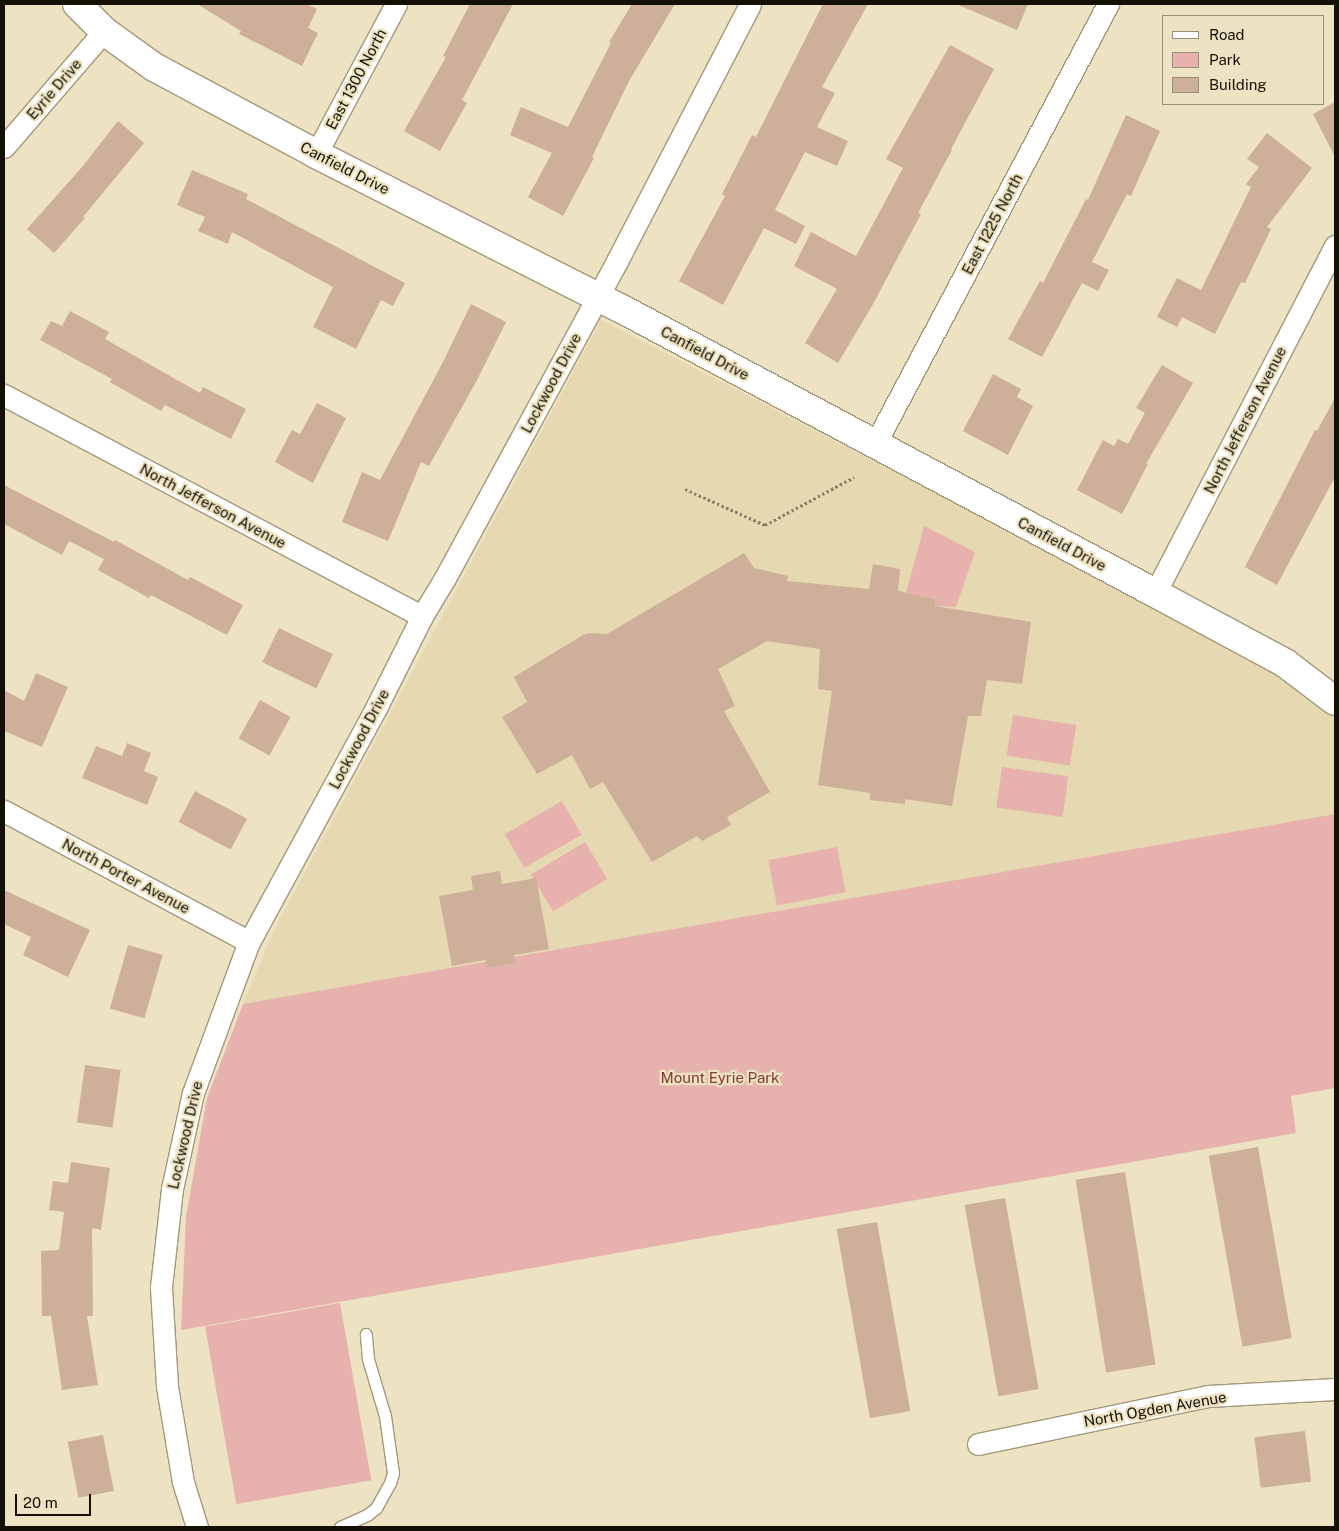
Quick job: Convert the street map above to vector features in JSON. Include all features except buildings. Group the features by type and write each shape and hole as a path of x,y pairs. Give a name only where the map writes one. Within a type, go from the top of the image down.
{"street":[{"name":"Canfield Drive","path":"76,4 104,31 154,67 316,154 598,296 1155,593 1285,663 1335,701"},
{"name":"East 1300 North","path":"316,154 396,4"},
{"name":"Lockwood Drive","path":"197,1527 183,1482 166,1386 161,1287 172,1189 193,1093 249,942 377,706 422,616 445,578 598,296 750,4"},
{"name":"East 1225 North","path":"875,444 1108,4"},
{"name":"Eyrie Drive","path":"4,147 104,31"},
{"name":"North Jefferson Avenue","path":"1155,593 1335,246"},
{"name":"North Jefferson Avenue","path":"4,395 422,616"},
{"name":"North Porter Avenue","path":"4,810 249,942"},
{"name":"North Ogden Avenue","path":"978,1444 1208,1396 1335,1389"}],"lane":[{"path":"340,1527 367,1515 376,1508 390,1484 393,1473 385,1416 368,1358 366,1334"}],"path":[{"path":"685,489 765,525 854,477"}],"shaded area":[{"path":"601,320 1161,609 1335,709 1335,814 243,1004 275,928"}],"green space":[{"path":"924,526 975,552 956,607 935,606 935,599 906,593"},
{"path":"1013,715 1076,725 1070,766 1007,755"},
{"path":"1002,767 1068,776 1063,817 996,808"},
{"path":"562,801 582,835 524,868 505,834"},
{"name":"Mount Eyrie Park","path":"1335,814 1335,1088 1291,1096 1296,1133 181,1330 186,1217 207,1098 243,1004"},
{"path":"585,842 607,879 553,911 531,874"},
{"path":"837,847 846,892 777,906 768,860"},
{"path":"340,1303 371,1480 236,1504 205,1327"}]}
